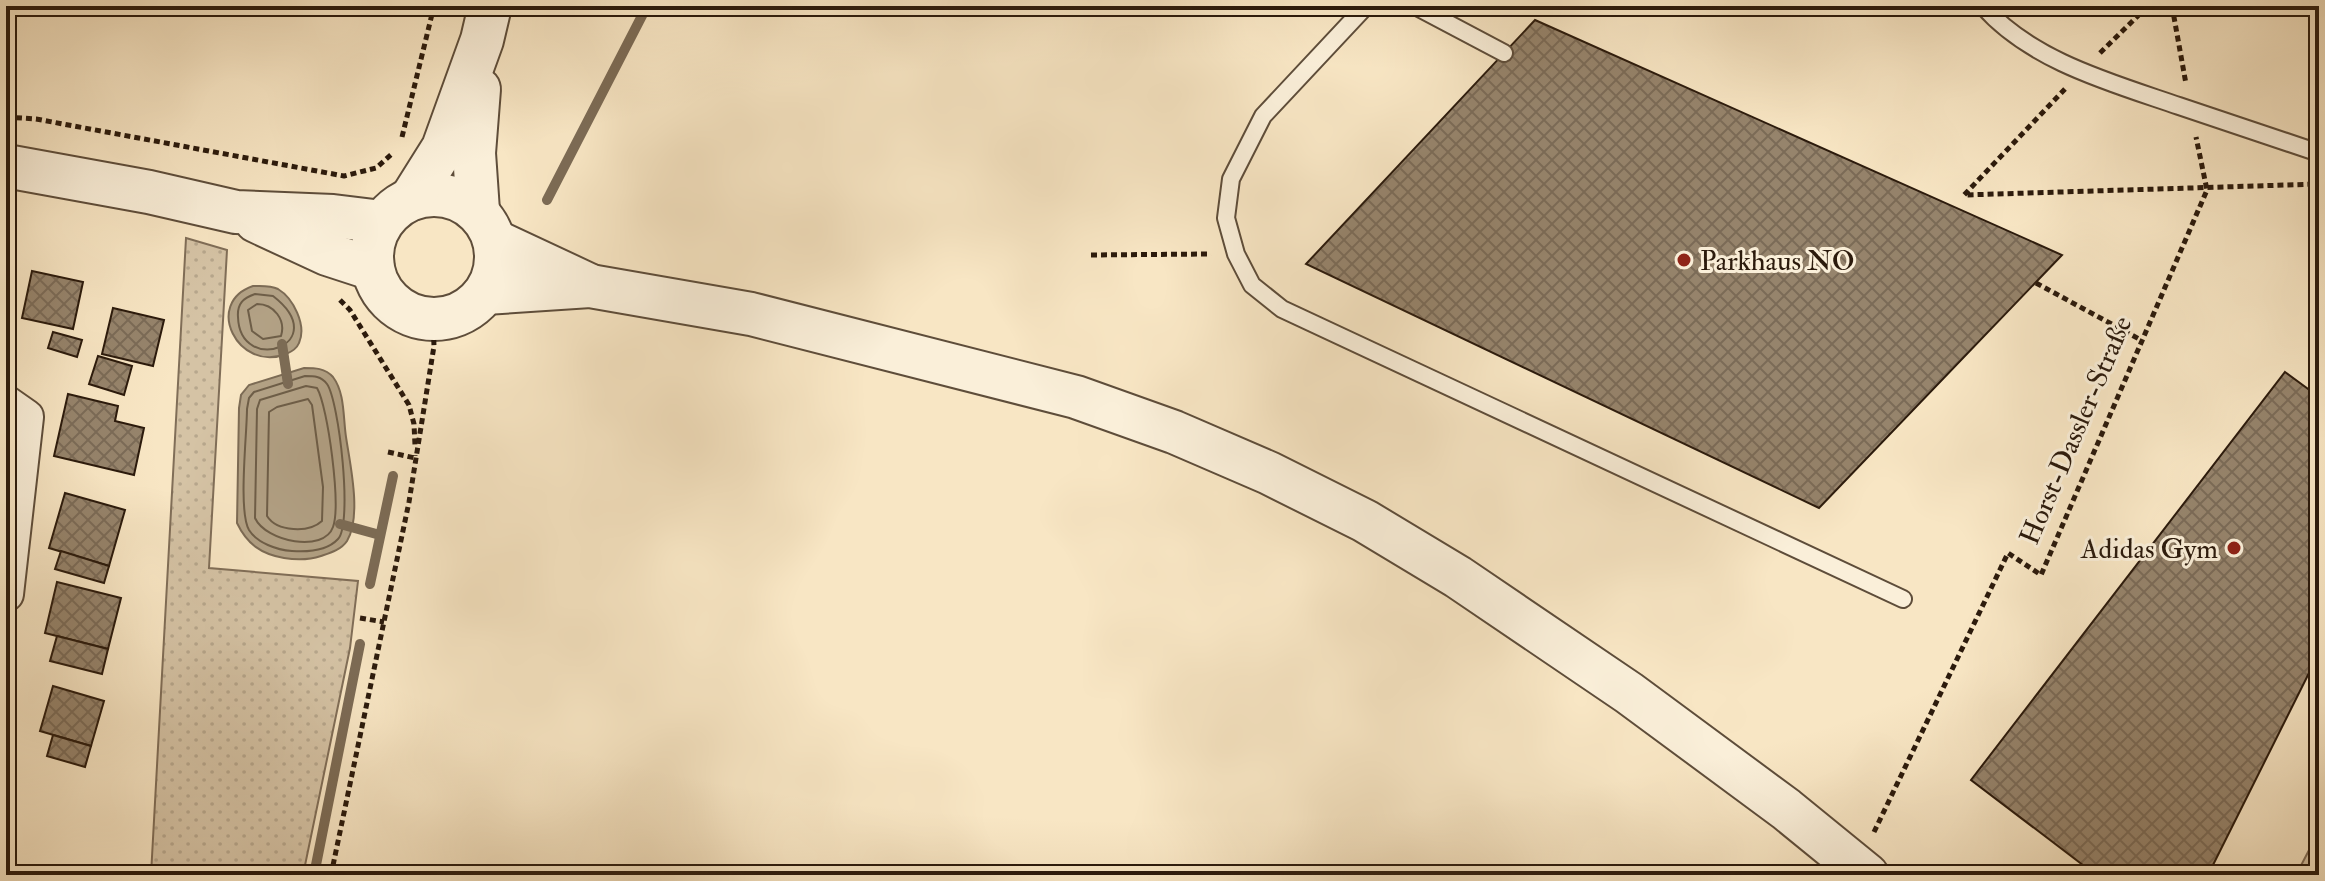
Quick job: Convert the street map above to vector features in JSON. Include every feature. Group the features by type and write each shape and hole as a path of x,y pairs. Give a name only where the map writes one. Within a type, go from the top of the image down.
{"street":[{"path":"486,23 474,153 496,268 485,293 471,308 453,317 433,319 412,315 394,305 380,289 373,269 375,237 443,148 486,23"},
{"path":"6,166 149,192 330,235 373,269"},
{"path":"330,235 396,210 428,194 446,195 463,201 486,226 590,286"},
{"path":"485,293 590,286 751,314 1076,397 1174,432 1269,473 1365,521 1458,577 1629,693 1786,809 1867,875"},
{"path":"6,403 26,417 6,594"}],"lane":[{"path":"1366,6 1263,116 1231,179 1226,218 1236,254 1252,285 1282,309 1903,599"},
{"path":"1415,6 1504,53"},
{"path":"1983,6 2011,32 2038,49 2103,80 2319,153"}],"path":[{"path":"6,117 36,119 344,176 376,168 394,152 403,136 434,6"},
{"path":"2148,6 2082,70 1964,195 2207,190 2319,184"},
{"path":"2172,6 2207,190"},
{"path":"344,176 323,281 350,310 409,405 414,424 415,458"},
{"name":"Horst-Dassler-Straße","path":"1874,833 2008,553 2041,575 2207,190"},
{"path":"1091,255 1236,254"},
{"path":"2036,283 2141,340"},
{"path":"331,875 415,458 434,346 433,319"},
{"path":"388,452 415,458"},
{"path":"360,618 384,622"},
{"path":"2311,694 2319,698"}],"shaded area":[{"path":"186,238 227,250 209,568 358,581 350,648 303,875 151,875"},
{"path":"2319,831 2319,875 2296,875"}],"water":[{"path":"253,286 278,289 293,305 300,320 301,336 298,345 290,352 269,357 254,354 241,345 233,334 229,320 230,306 238,295"},
{"path":"304,368 327,372 340,390 352,475 354,518 347,541 339,549 307,559 293,559 268,554 256,547 245,537 237,523 239,408 241,395 249,385"}],"building":[{"name":"Parkhaus NO","path":"1535,20 2062,255 1819,508 1306,264"},
{"path":"32,271 83,282 73,329 22,318"},
{"path":"113,308 164,320 153,366 102,354"},
{"path":"53,332 82,340 77,357 48,348"},
{"path":"98,356 132,366 124,395 89,384"},
{"name":"Adidas Gym","path":"2285,372 2319,397 2319,653 2208,875 2096,875 1971,780"},
{"path":"68,394 118,406 115,421 144,428 134,475 54,456"},
{"path":"65,493 125,510 109,566 49,548"},
{"path":"61,551 109,566 104,583 55,569"},
{"path":"57,582 121,598 108,649 45,633"},
{"path":"57,636 108,649 102,674 50,661"},
{"path":"53,686 104,701 91,746 40,731"},
{"path":"53,735 91,746 85,767 47,756"}],"waterway":[{"path":"547,200 647,6"},
{"path":"282,344 288,384"},
{"path":"370,584 393,476"},
{"path":"340,524 380,535"},
{"path":"314,875 360,644"}],"place":[{"name":"Parkhaus NO","path":"1684,260"},
{"name":"Adidas Gym","path":"2234,548"}]}
